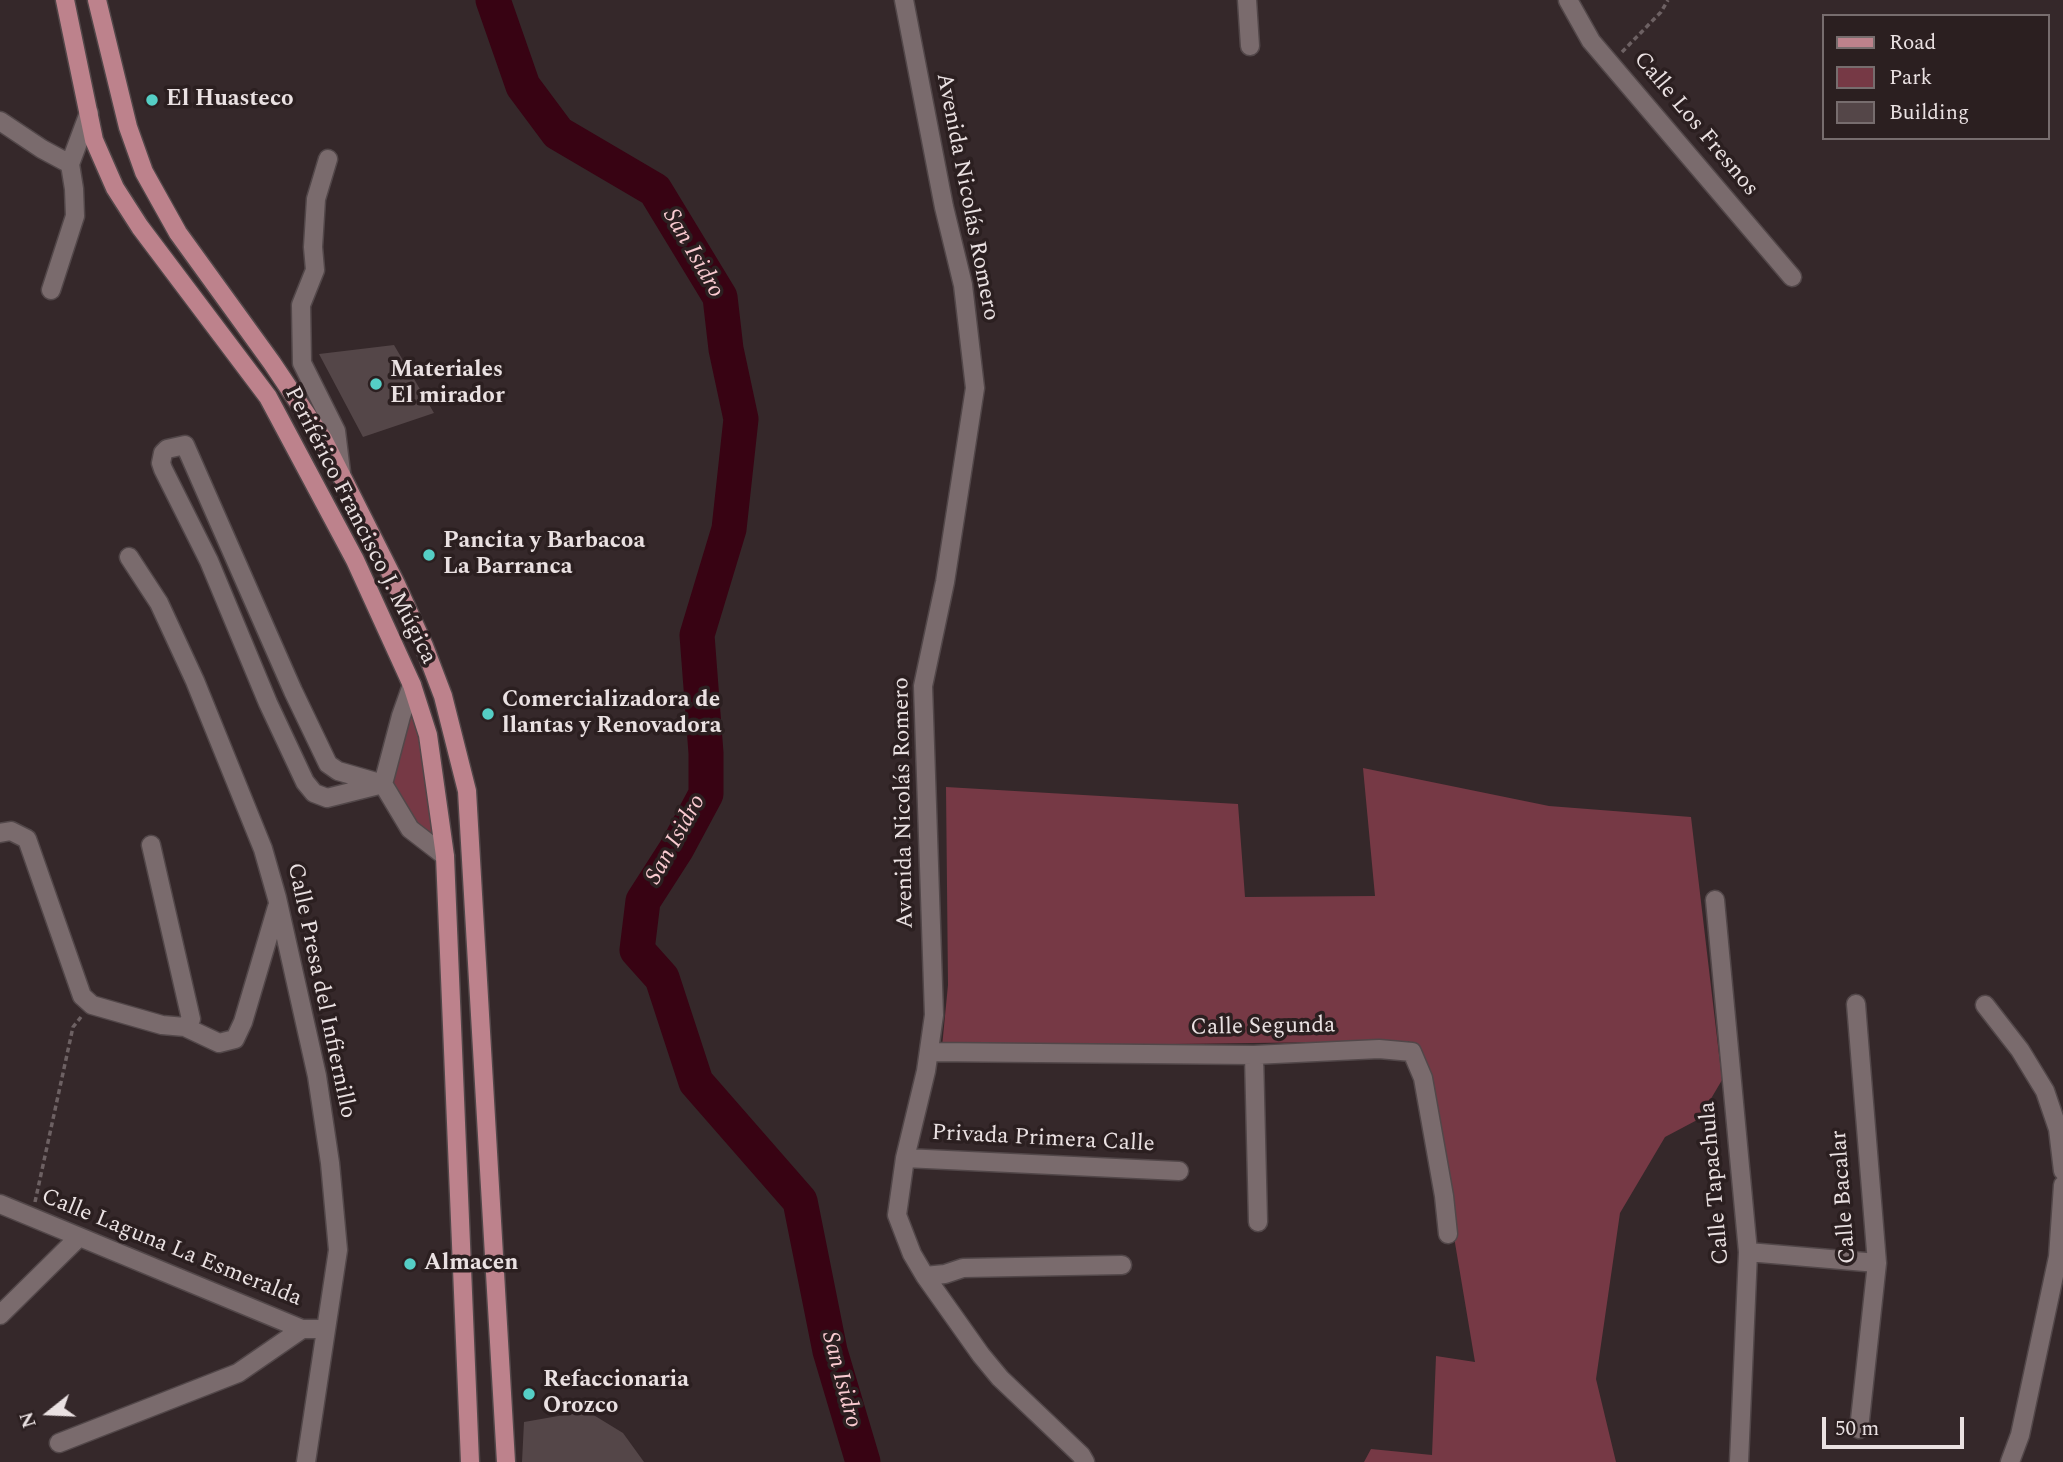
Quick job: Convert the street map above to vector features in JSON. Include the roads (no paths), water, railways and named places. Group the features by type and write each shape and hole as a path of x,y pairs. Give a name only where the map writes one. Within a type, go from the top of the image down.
{"main road":[{"name":"Periférico Francisco J. Múgica","path":"65,0 94,141 115,188 140,227 268,397 355,560 412,685 428,735 445,856 470,1462"},
{"name":"Periférico Francisco J. Múgica","path":"97,0 128,127 144,172 178,233 323,439 424,646 443,696 467,791 506,1462"}],"street":[{"name":"Avenida Nicolás Romero","path":"904,0 944,207 963,285 975,388 944,582 923,686 934,1015 930,1052 905,1158 897,1215 912,1254 925,1276 981,1355 1000,1378 1081,1455 1085,1462"},
{"path":"1247,0 1250,46"},
{"name":"Calle Los Fresnos","path":"1568,0 1591,41 1792,277"},
{"path":"51,290 75,216 70,164 89,113"},
{"path":"0,121 70,164"},
{"path":"328,159 316,199 313,247 315,270 300,305 302,363 336,431 342,476"},
{"path":"383,784 327,798 314,793 305,782 268,703 209,561 161,463 163,453 171,446 185,445 328,764 338,771 383,784 410,829 445,856"},
{"path":"167,475 169,477 193,466"},
{"path":"209,561 233,550"},
{"name":"Calle Presa del Infiernillo","path":"129,557 159,603 195,681 263,849 278,901 317,1076 330,1163 338,1250 306,1462"},
{"path":"383,784 412,685"},
{"path":"268,703 293,691"},
{"path":"0,833 11,831 27,839 82,996 92,1005 162,1025 185,1027 219,1043 235,1039 247,1010 278,901"},
{"path":"151,845 191,1019 185,1027"},
{"name":"Calle Tapachula","path":"1715,900 1748,1252 1739,1462"},
{"name":"Calle Bacalar","path":"1856,1004 1877,1264 1859,1429"},
{"path":"1985,1005 2020,1050 2045,1091 2058,1129 2063,1171"},
{"name":"Calle Segunda","path":"930,1052 1254,1055 1379,1049 1412,1052 1423,1079 1444,1196 1448,1234"},
{"path":"1254,1055 1258,1222"},
{"name":"Privada Primera Calle","path":"905,1158 1179,1171"},
{"path":"2010,1462 2020,1435 2061,1256 2063,1185"},
{"name":"Calle Laguna La Esmeralda","path":"0,1204 302,1329 326,1329"},
{"path":"0,1315 78,1238"},
{"path":"1748,1252 1877,1264"},
{"path":"925,1276 945,1275 963,1268 1122,1265"},
{"path":"59,1443 239,1373 302,1329"}],"waterway":[{"name":"San Isidro","path":"493,0 523,86 558,133 655,190 720,297 726,349 741,419 729,529 697,635 706,753 706,794 677,848 643,901 637,950 662,978 696,1082 800,1201 830,1351 863,1462"}],"place":[{"name":"El Huasteco","path":"152,100"},
{"name":"Materiales El mirador","path":"376,384"},
{"name":"Pancita y Barbacoa La Barranca","path":"429,555"},
{"name":"Comercializadora de llantas y Renovadora","path":"488,714"},
{"name":"Almacen","path":"410,1264"},
{"name":"Refaccionaria Orozco","path":"529,1394"}]}
